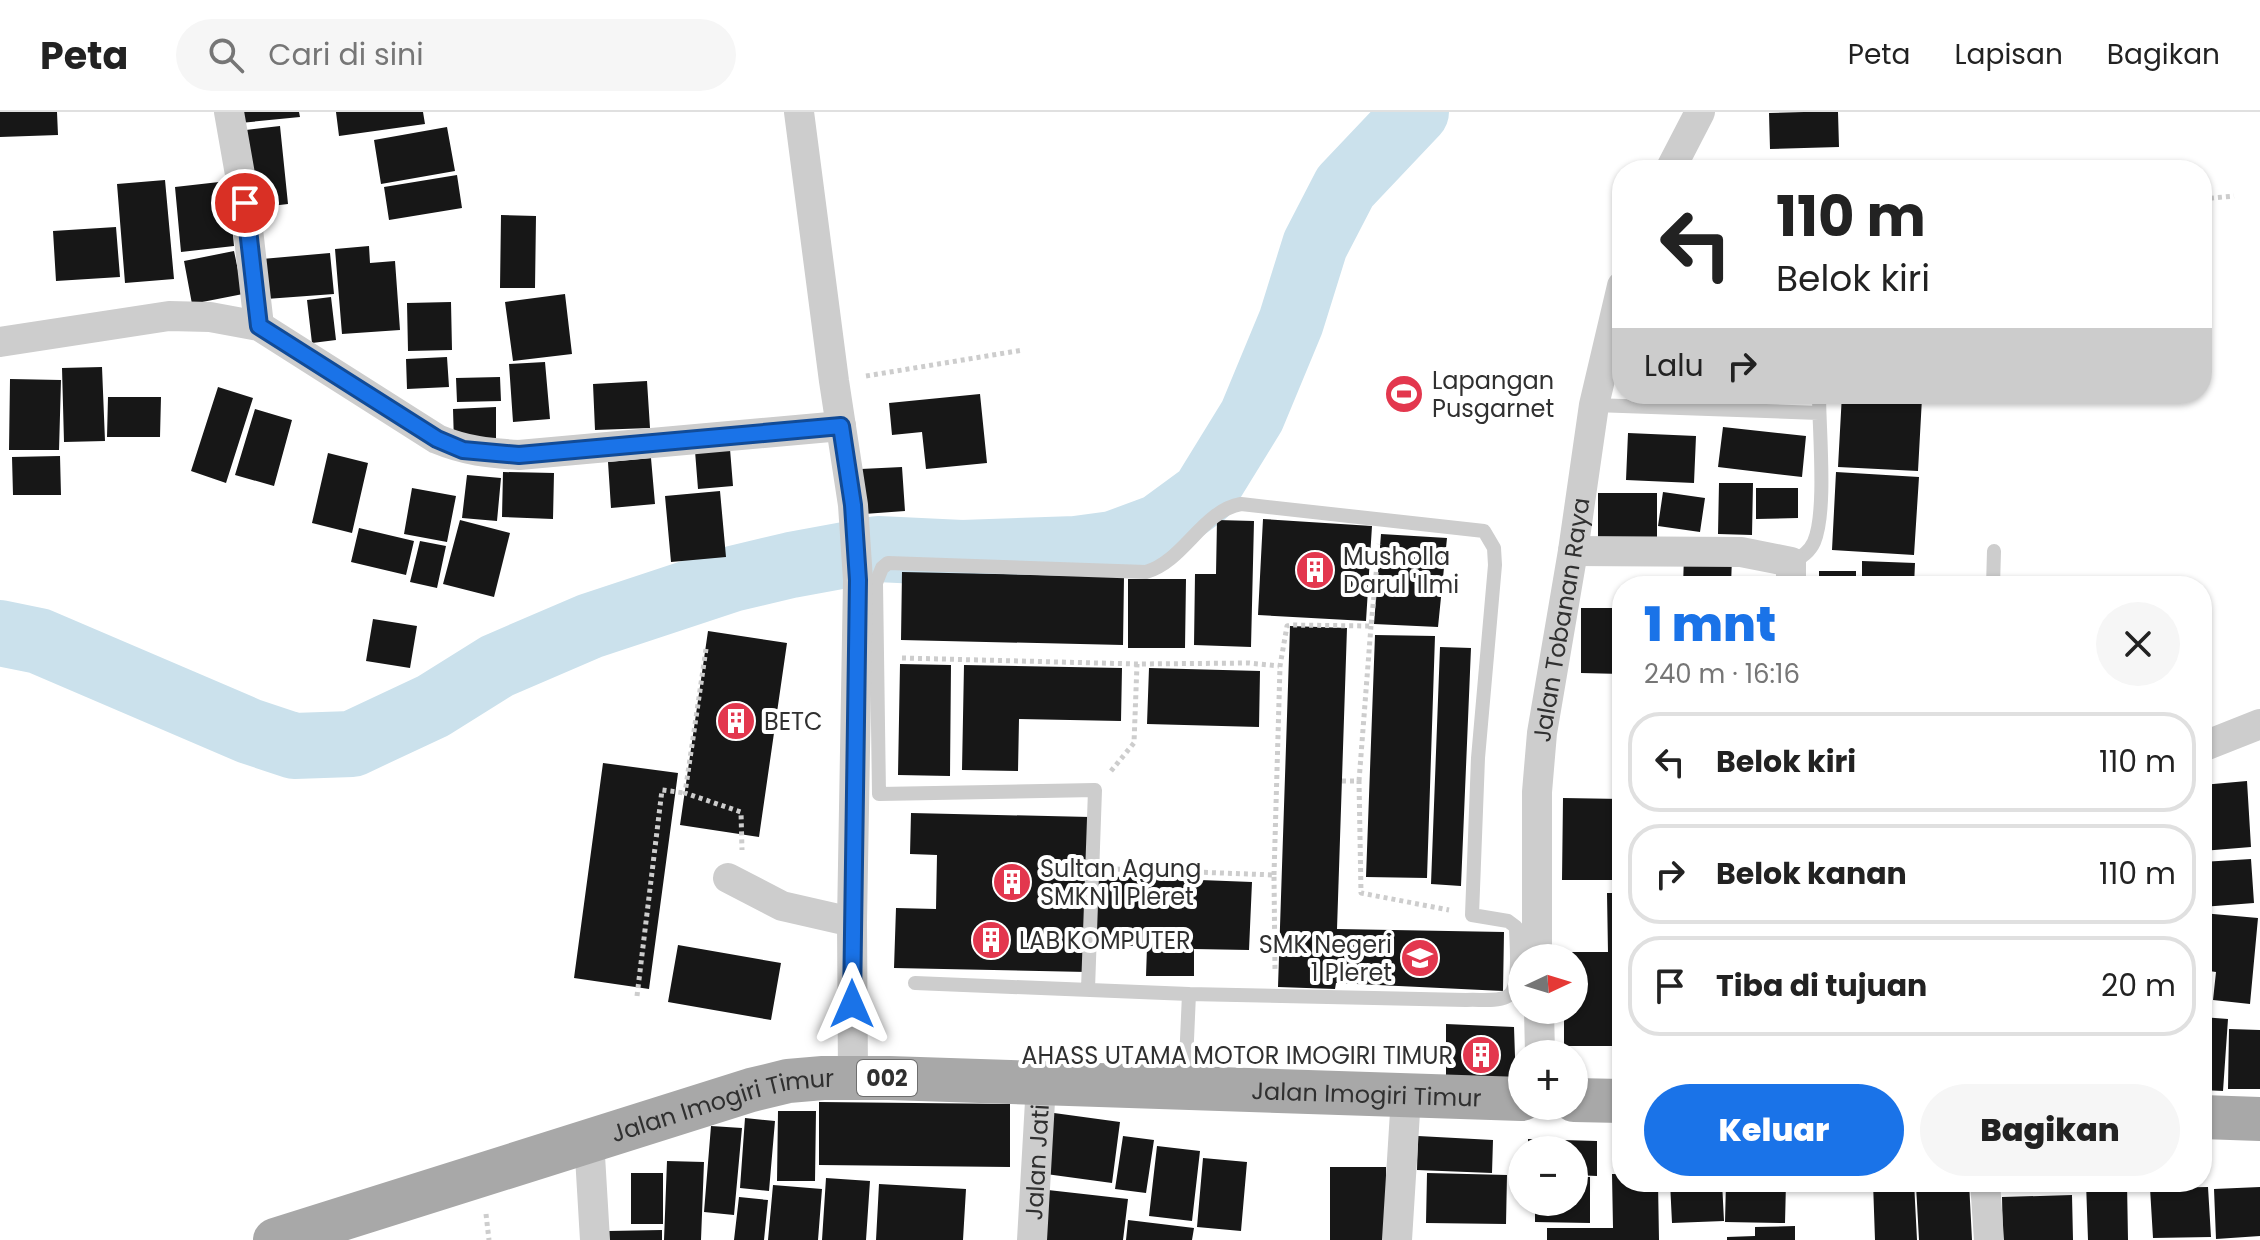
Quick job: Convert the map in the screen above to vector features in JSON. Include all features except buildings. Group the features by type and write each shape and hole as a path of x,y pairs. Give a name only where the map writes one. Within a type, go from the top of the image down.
{"main road":[{"name":"Jalan Imogiri Timur","path":"275,1240 589,1139 788,1081 853,1078 1508,1099"},
{"path":"1588,1100 1612,1101"},
{"path":"2212,1117 2260,1119"}],"street":[{"path":"229,112 245,203 259,326"},
{"path":"799,112 853,505 858,580 852,922 853,1078"},
{"path":"1675,160 1700,112"},
{"path":"0,342 169,316 210,317 259,326 437,439 463,450 519,455 841,426"},
{"name":"Jalan Tobanan Raya","path":"1537,944 1537,792 1542,733 1594,405 1612,328"},
{"path":"1573,551 1741,552 1791,574"},
{"path":"2212,743 2260,724"},
{"path":"735,882 782,906 852,922"},
{"name":"Jalan Jati","path":"1032,1240 1041,1084"},
{"path":"1397,1240 1406,1096"},
{"path":"589,1139 595,1240"},
{"path":"1986,1192 1989,1240"}],"lane":[{"path":"1791,574 1813,544 1820,514 1819,404"},
{"path":"1594,405 1819,413"},
{"path":"915,983 1189,994 1466,1000 1507,997 1513,991 1516,980 1516,927 1508,921 1472,915 1478,758 1494,548 1484,531 1241,504 1222,510 1160,568 1146,572 888,563 882,568 876,583 879,794 1095,790 1088,989"},
{"path":"1993,576 1994,551"},
{"path":"1184,1089 1189,994"}],"path":[{"path":"2212,198 2234,196"},
{"path":"834,381 1023,350"},
{"path":"1382,521 1359,781 1361,893 1472,915"},
{"path":"1275,996 1274,875 1281,781 1280,666 1287,626 1371,626"},
{"path":"685,793 706,649"},
{"path":"877,657 1280,666"},
{"path":"1095,790 1134,743 1137,664"},
{"path":"1342,781 1359,781"},
{"path":"637,996 662,790 685,793 741,812 735,882"},
{"path":"1092,869 1274,875"}],"waterway":[{"path":"0,633 39,641 249,731 294,746 352,744 433,706 497,666 590,626 732,579 878,549 962,553 1076,549 1113,544 1159,527 1204,494 1252,416 1291,322 1315,245 1345,187 1416,112"}],"place":[{"name":"Lapangan Pusgarnet","path":"1404,394"},
{"name":"Musholla Darul 'Ilmi","path":"1315,570"},
{"name":"BETC","path":"736,721"},
{"name":"Sultan Agung SMKN 1 Pleret","path":"1012,882"},
{"name":"LAB KOMPUTER","path":"991,940"},
{"name":"SMK Negeri 1 Pleret","path":"1420,958"},
{"name":"AHASS UTAMA MOTOR IMOGIRI TIMUR","path":"1481,1055"}],"route":[{"path":"245,203 259,326 437,439 463,450 519,455 841,426 853,505 858,580 852,1004"}]}
